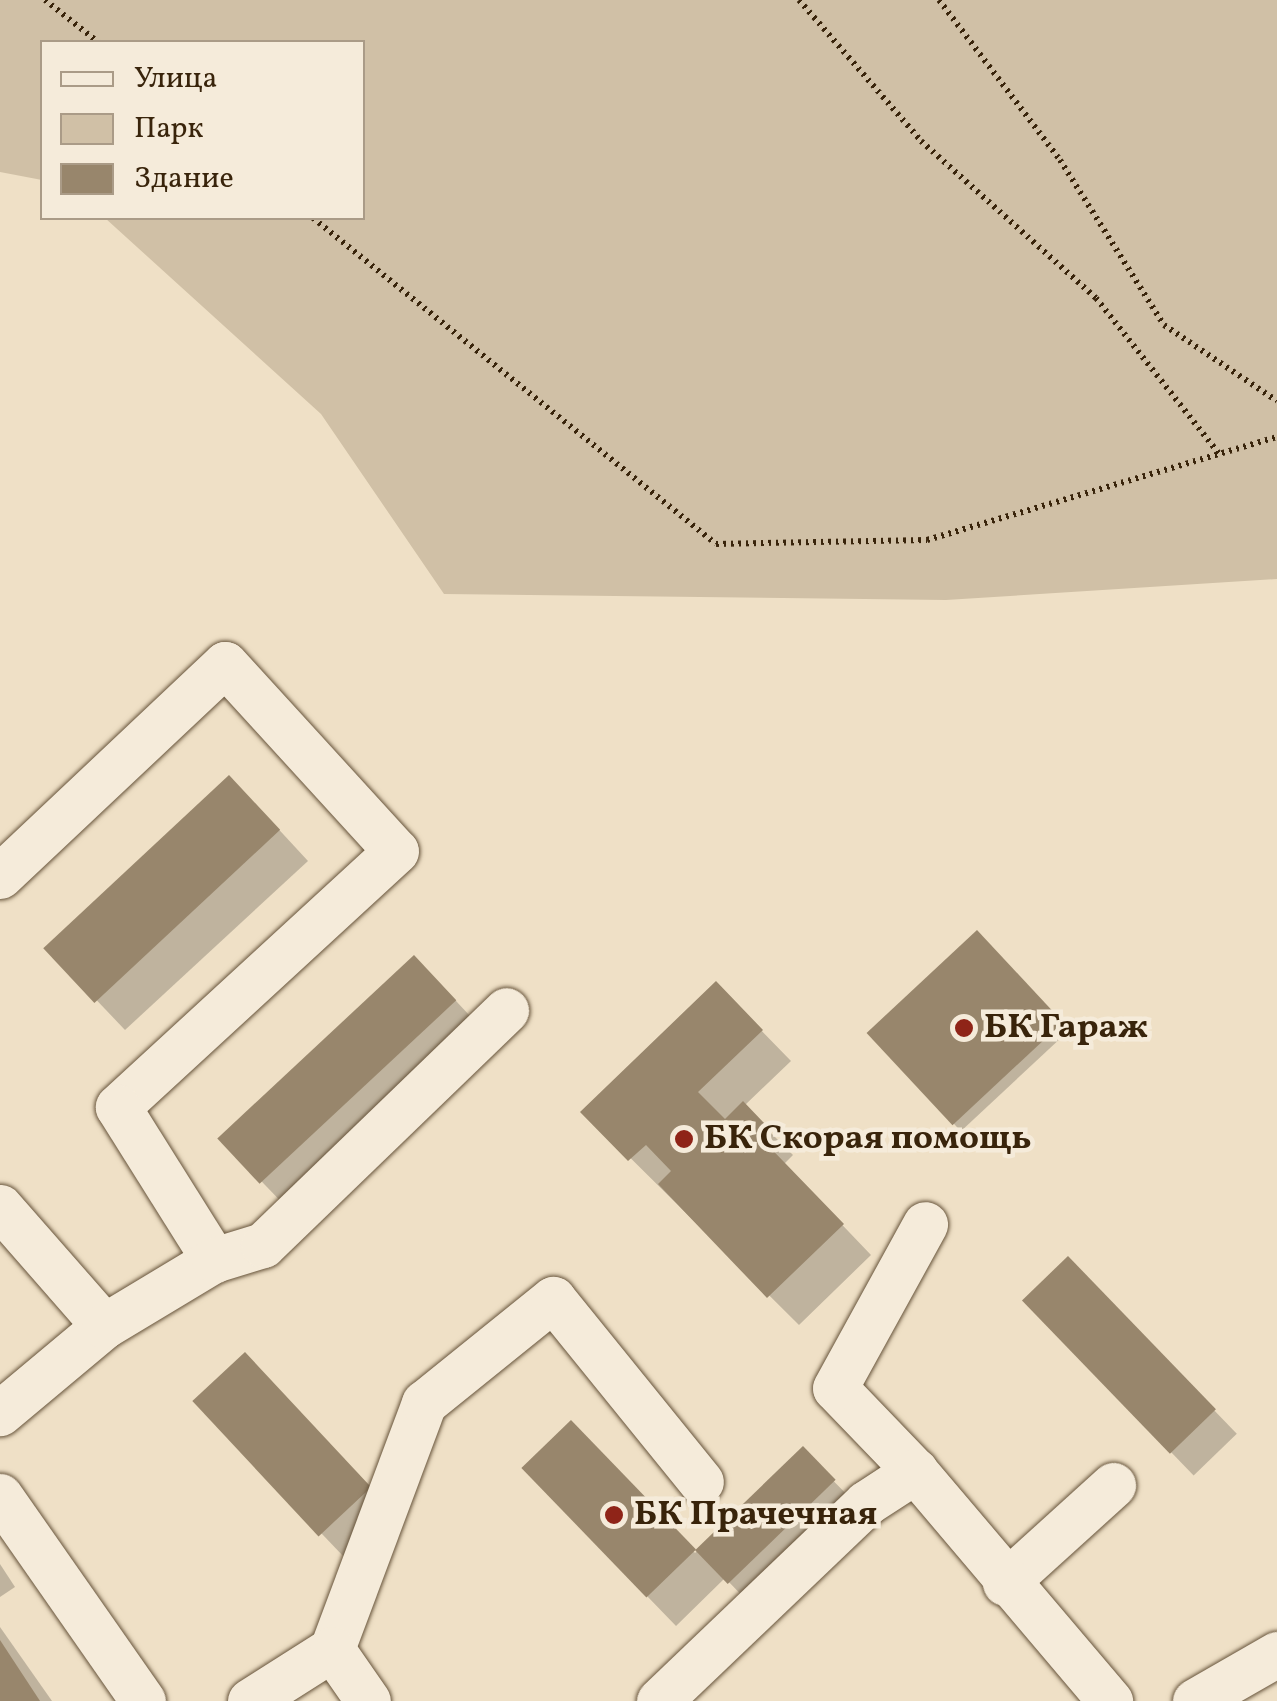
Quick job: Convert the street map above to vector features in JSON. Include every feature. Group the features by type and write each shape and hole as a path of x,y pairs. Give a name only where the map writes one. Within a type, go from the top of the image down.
{"street":[{"path":"0,876 225,664 396,851 118,1107 214,1260"},
{"path":"0,1413 104,1326 214,1260 263,1245 506,1010"},
{"path":"0,1208 104,1326"},
{"path":"926,1224 835,1388 915,1471 1004,1583 1110,1701"},
{"path":"250,1701 332,1648 424,1403 552,1299 700,1482"},
{"path":"658,1701 866,1503 915,1471"},
{"path":"1004,1583 1113,1485"},
{"path":"0,1496 143,1701"},
{"path":"332,1648 368,1701"},
{"path":"1195,1701 1277,1654"}],"path":[{"path":"45,0 95,40"},
{"path":"799,0 921,141 1096,298 1219,454"},
{"path":"939,0 1060,160 1164,325 1277,400"},
{"path":"316,220 716,544 927,540 1277,437"}],"green space":[{"path":"0,0 1277,0 1277,579 946,600 444,594 321,414 107,220 365,220 365,40 40,40 40,180 0,172"}],"building":[{"path":"229,775 280,830 94,1003 43,948"},
{"name":"БК Гараж","path":"977,930 1063,1022 952,1125 867,1033"},
{"path":"414,955 456,1000 260,1184 217,1138"},
{"name":"БК Скорая помощь","path":"716,981 763,1030 698,1092 725,1119 743,1101 765,1124 756,1133 844,1224 767,1298 658,1184 671,1171 646,1145 628,1161 580,1112"},
{"path":"1068,1256 1216,1409 1170,1454 1022,1300"},
{"path":"245,1352 371,1487 319,1536 192,1401"},
{"name":"БК Прачечная","path":"571,1420 696,1549 646,1597 521,1468"},
{"path":"803,1446 836,1480 728,1584 695,1550"},
{"path":"0,1640 40,1701 0,1701"}],"place":[{"name":"БК Гараж","path":"964,1028"},
{"name":"БК Скорая помощь","path":"684,1139"},
{"name":"БК Прачечная","path":"614,1515"}]}
